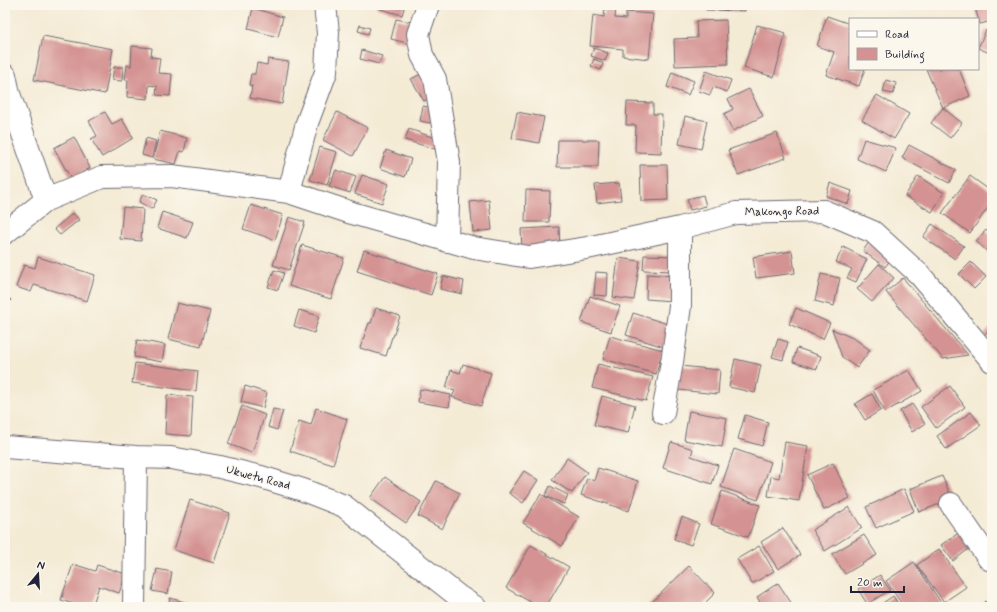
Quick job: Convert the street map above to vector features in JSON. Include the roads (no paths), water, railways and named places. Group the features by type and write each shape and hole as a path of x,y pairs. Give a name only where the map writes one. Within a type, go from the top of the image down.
{"street":[{"path":"289,192 307,123 326,72 328,33 325,5"},
{"path":"428,5 418,34 422,55 435,79 449,162 447,241"},
{"path":"5,75 9,94 46,200"},
{"name":"Makongo Road","path":"5,233 46,200 102,177 172,176 289,192 352,213 447,241 474,248 529,257 587,248 680,228 736,213 824,211 873,232 920,275 992,361"},
{"path":"662,413 672,362 680,306 680,228"},
{"name":"Ukwetu Road","path":"5,447 136,457 171,458 220,467 261,477 303,490 344,506 464,603"},
{"path":"134,607 136,457"},
{"path":"951,504 989,559 992,560"}]}
